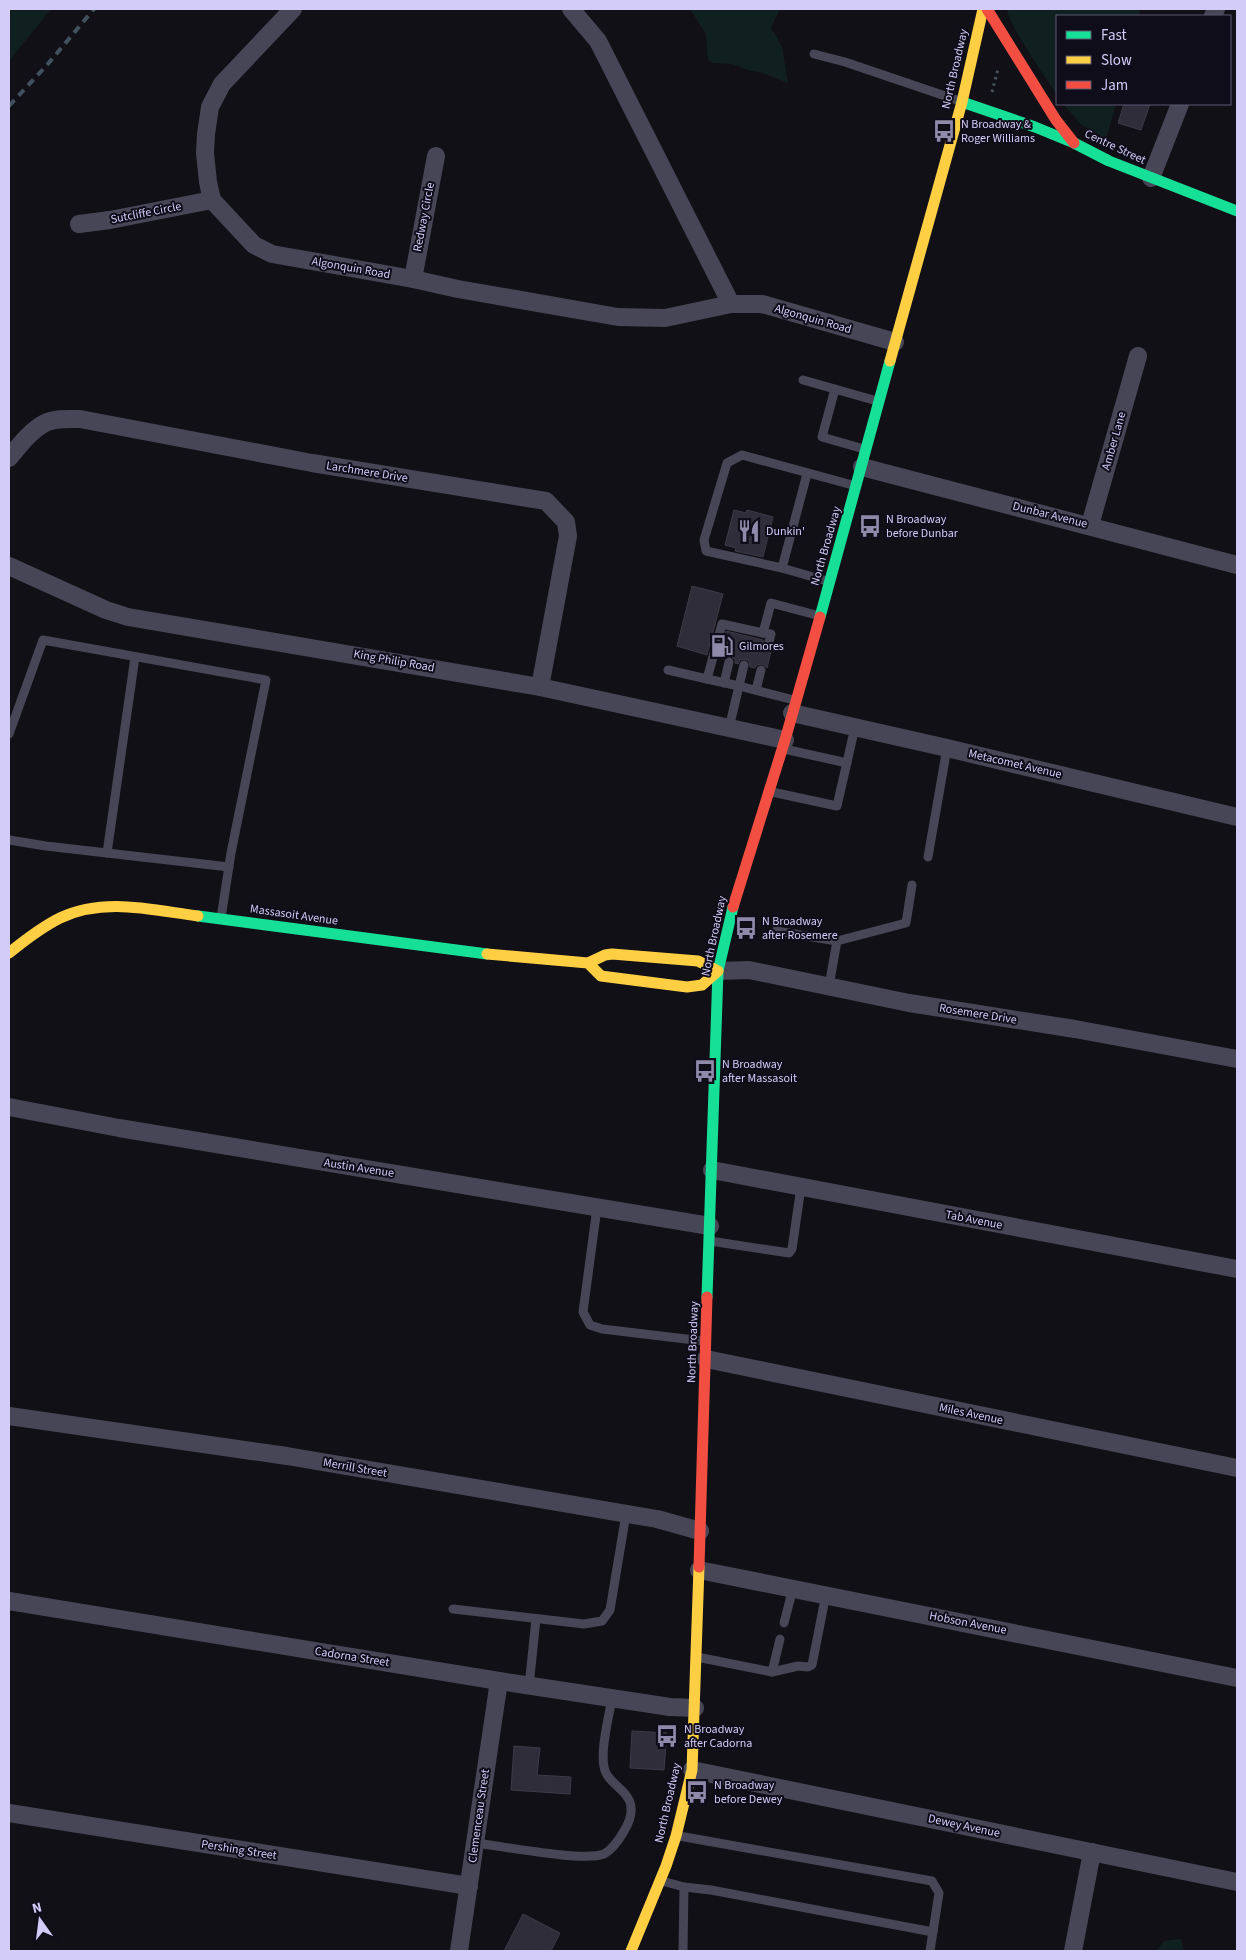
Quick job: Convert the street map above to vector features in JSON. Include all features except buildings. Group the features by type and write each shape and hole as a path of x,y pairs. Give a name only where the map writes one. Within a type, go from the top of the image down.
{"main road":[{"name":"North Broadway","path":"631,1951 661,1881 676,1836 692,1770 718,971 729,921 784,744 865,459 895,342 962,102 985,9"},
{"name":"Centre Street","path":"985,9 1074,143 1108,161 1237,211"},
{"path":"962,102 1035,127 1074,143"},
{"name":"Massasoit Avenue","path":"9,952 57,920 73,912 91,907 133,907 481,954 588,963 605,955 612,954 698,961 718,971"},
{"path":"588,963 601,976 608,978 687,987 702,985 718,971"}],"street":[{"path":"212,200 205,153 210,107 222,84 293,9"},
{"path":"571,9 598,41 731,304"},
{"path":"1151,178 1180,105"},
{"name":"Redway Circle","path":"412,279 436,156"},
{"name":"Sutcliffe Circle","path":"79,224 110,220 212,200"},
{"name":"Algonquin Road","path":"212,200 254,245 272,254 618,317 665,318 731,304 762,304 895,342"},
{"name":"Amber Lane","path":"1090,526 1138,356"},
{"name":"Larchmere Drive","path":"9,458 24,440 46,423 80,418 312,463 546,501 566,522 568,536 540,686"},
{"name":"Dunbar Avenue","path":"865,459 1090,526 1237,565"},
{"name":"King Philip Road","path":"9,566 106,610 128,617 540,686 729,728 784,744"},
{"name":"Metacomet Avenue","path":"794,707 855,728 1237,817"},
{"name":"Rosemere Drive","path":"718,971 749,970 909,1003 1074,1029 1237,1058"},
{"name":"Austin Avenue","path":"9,1107 100,1125 597,1208 710,1233"},
{"name":"Tab Avenue","path":"712,1170 1237,1269"},
{"name":"Miles Avenue","path":"706,1350 1237,1468"},
{"name":"Merrill Street","path":"9,1416 287,1456 657,1519 700,1531"},
{"name":"Hobson Avenue","path":"699,1570 1237,1678"},
{"name":"Cadorna Street","path":"9,1601 529,1686 670,1707 695,1708"},
{"name":"Clemenceau Street","path":"459,1951 499,1681"},
{"name":"Dewey Avenue","path":"692,1770 1237,1882"},
{"name":"Pershing Street","path":"9,1813 469,1886"},
{"path":"1073,1951 1092,1852"}],"lane":[{"path":"814,54 845,62 962,102"},
{"path":"803,380 879,402"},
{"path":"835,389 822,437 865,459"},
{"path":"830,582 782,568 706,552 704,540 727,463 742,455 857,486"},
{"path":"782,568 807,474"},
{"path":"763,633 772,603 820,616"},
{"path":"707,679 722,624 751,634 771,634 769,642"},
{"path":"9,734 43,640 266,680 221,918"},
{"path":"107,853 135,656"},
{"path":"724,683 729,662"},
{"path":"729,728 744,665"},
{"path":"668,670 756,690 794,707"},
{"path":"756,690 762,670"},
{"path":"769,791 837,806 855,728"},
{"path":"784,744 847,763"},
{"path":"928,856 946,748"},
{"path":"9,840 230,867"},
{"path":"776,931 838,941 906,923 912,886"},
{"path":"829,986 838,941"},
{"path":"710,1233 789,1253 792,1249 801,1187"},
{"path":"597,1208 583,1312 590,1325 706,1350"},
{"path":"454,1610 584,1624 602,1621 610,1610 626,1514"},
{"path":"784,1623 793,1588"},
{"path":"696,1657 772,1672 798,1666 808,1667 812,1665 826,1594"},
{"path":"529,1686 536,1619"},
{"path":"772,1672 780,1639"},
{"path":"475,1843 584,1857 604,1854 616,1844 631,1814 630,1803 624,1792 610,1780 605,1772 602,1761 612,1698"},
{"path":"676,1836 932,1881 939,1893 930,1951"},
{"path":"661,1881 684,1887 711,1890 933,1932"},
{"path":"683,1951 684,1887"}],"path":[{"path":"992,92 999,67"}],"shaded area":[{"path":"9,9 51,9 9,61"},
{"path":"690,9 780,9 771,27 772,32 774,32 782,47 788,83 732,64 713,63 708,60 706,34"},
{"path":"1007,9 1140,9 1139,15 1056,15 1056,93 1014,28"},
{"path":"1064,105 1116,105 1106,139 1082,125"},
{"path":"1181,1939 1184,1951 1157,1951 1164,1941"}],"railway":[{"path":"9,106 47,65 94,9"}],"traffic: fast":[{"path":"962,102 1035,127 1074,143 1109,161 1237,211"},
{"path":"820,617 890,361"},
{"path":"707,1297 718,971 733,907"},
{"path":"198,916 487,954"}],"traffic: slow":[{"path":"890,361 962,102 983,9"},
{"path":"9,953 34,934 60,918 94,908 146,908 198,916"},
{"path":"487,954 588,963 605,955 612,954 698,961 718,971 702,985 687,987 601,976 588,963"},
{"path":"631,1951 666,1866 676,1836 692,1770 699,1567"}],"traffic: jam":[{"path":"987,9 1056,120 1074,143"},
{"path":"733,907 785,740 820,617"},
{"path":"699,1567 707,1297"}],"place":[{"name":"N Broadway & Roger Williams","path":"944,131"},
{"name":"N Broadway before Dunbar","path":"870,526"},
{"name":"Dunkin'","path":"749,531"},
{"name":"Gilmores","path":"722,646"},
{"name":"N Broadway after Rosemere","path":"746,928"},
{"name":"N Broadway after Massasoit","path":"705,1071"},
{"name":"N Broadway after Cadorna","path":"667,1736"},
{"name":"N Broadway before Dewey","path":"697,1792"}]}
